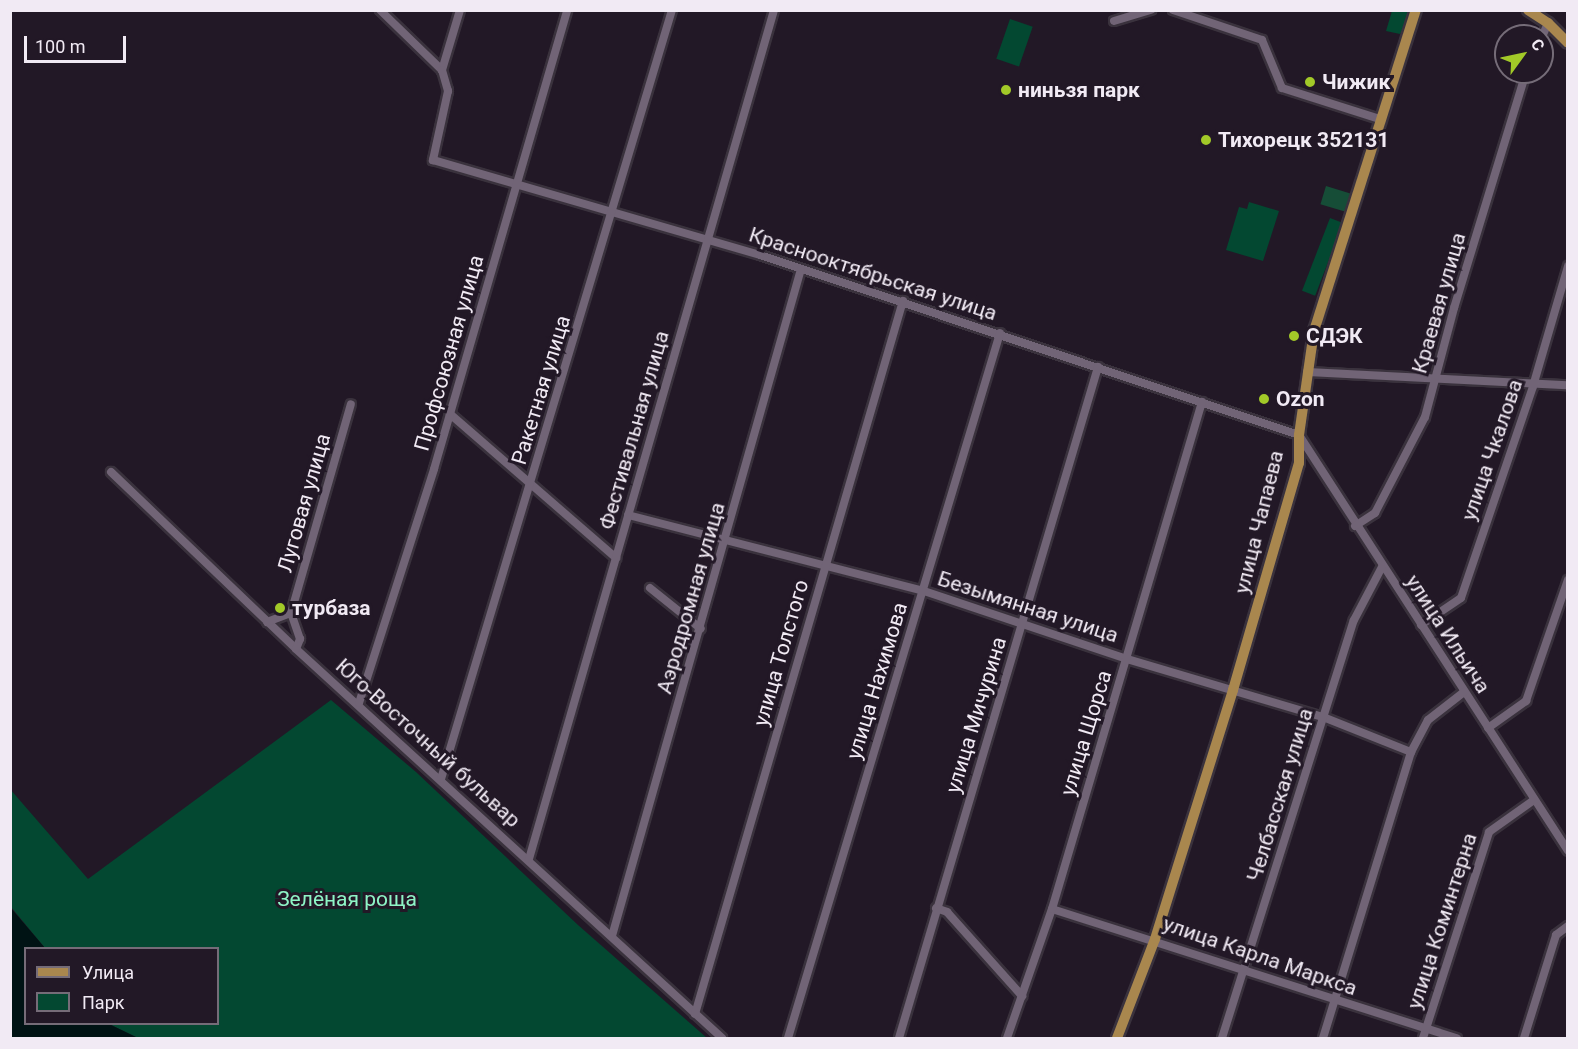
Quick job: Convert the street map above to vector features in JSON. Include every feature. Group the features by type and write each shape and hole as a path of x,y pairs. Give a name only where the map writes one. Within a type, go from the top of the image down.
{"main road":[{"name":"улица Чапаева","path":"1117,1038 1155,939 1233,690 1299,463 1299,435 1314,331 1416,10"},
{"path":"1528,10 1548,23 1568,43"}],"street":[{"path":"380,10 442,70 460,10"},
{"name":"Профсоюзная улица","path":"359,703 450,414 567,10"},
{"name":"Ракетная улица","path":"441,779 613,214 672,10"},
{"name":"Фестивальная улица","path":"529,860 774,10"},
{"path":"1114,21 1151,10"},
{"path":"1173,10 1262,40 1282,88 1380,119"},
{"name":"Краснооктябрьская улица","path":"442,70 448,91 433,160 515,187 801,268 1299,435"},
{"name":"Краевая улица","path":"1355,526 1375,513 1425,417 1454,308 1523,84"},
{"name":"улица Чкалова","path":"1420,625 1461,598 1533,386 1568,266"},
{"name":"Аэродромная улица","path":"612,936 726,540 801,268"},
{"name":"улица Толстого","path":"694,1014 903,301"},
{"name":"улица Нахимова","path":"788,1038 1000,333"},
{"name":"улица Мичурина","path":"899,1038 1098,367"},
{"path":"1307,372 1533,386 1568,385"},
{"name":"улица Щорса","path":"1007,1038 1052,909 1202,402"},
{"name":"Луговая улица","path":"291,613 351,404"},
{"path":"450,414 616,558"},
{"name":"улица Ильича","path":"1299,435 1355,526 1566,846"},
{"name":"Юго-Восточный бульвар","path":"111,472 296,649 359,703 722,1038"},
{"name":"Безымянная улица","path":"628,515 924,591 1127,659 1323,717 1411,752"},
{"name":"Челбасская улица","path":"1222,1038 1354,620 1382,567"},
{"path":"1488,728 1526,701 1568,580"},
{"path":"650,588 700,629"},
{"path":"267,622 291,613 300,639 296,649"},
{"path":"1323,1038 1411,752 1428,720 1464,692"},
{"name":"улица Коминтерна","path":"1423,1038 1489,832 1534,800"},
{"path":"936,908 947,912 1022,996"},
{"name":"улица Карла Маркса","path":"1052,909 1155,939 1244,971 1457,1038"},
{"path":"1524,1038 1556,935 1568,926"}],"green space":[{"path":"1392,11 1411,11 1409,24 1400,34 1386,31"},
{"path":"1010,19 1033,27 1019,67 996,59"},
{"path":"1326,186 1353,194 1347,212 1320,204"},
{"path":"1249,202 1279,211 1263,261 1226,250 1239,207 1247,209"},
{"path":"1330,218 1343,223 1315,296 1302,291"},
{"name":"Зелёная роща","path":"331,700 416,772 578,925 707,1038 138,1038 111,1025 219,1025 219,947 44,947 11,907 10,789 88,879"}],"shaded area":[{"path":"10,907 44,947 24,947 24,1025 111,1025 138,1038 11,1038"}],"place":[{"name":"Чижик","path":"1310,82"},
{"name":"ниньзя парк","path":"1006,90"},
{"name":"Тихорецк 352131","path":"1206,140"},
{"name":"СДЭК","path":"1294,336"},
{"name":"Ozon","path":"1264,399"},
{"name":"турбаза","path":"280,608"}]}
